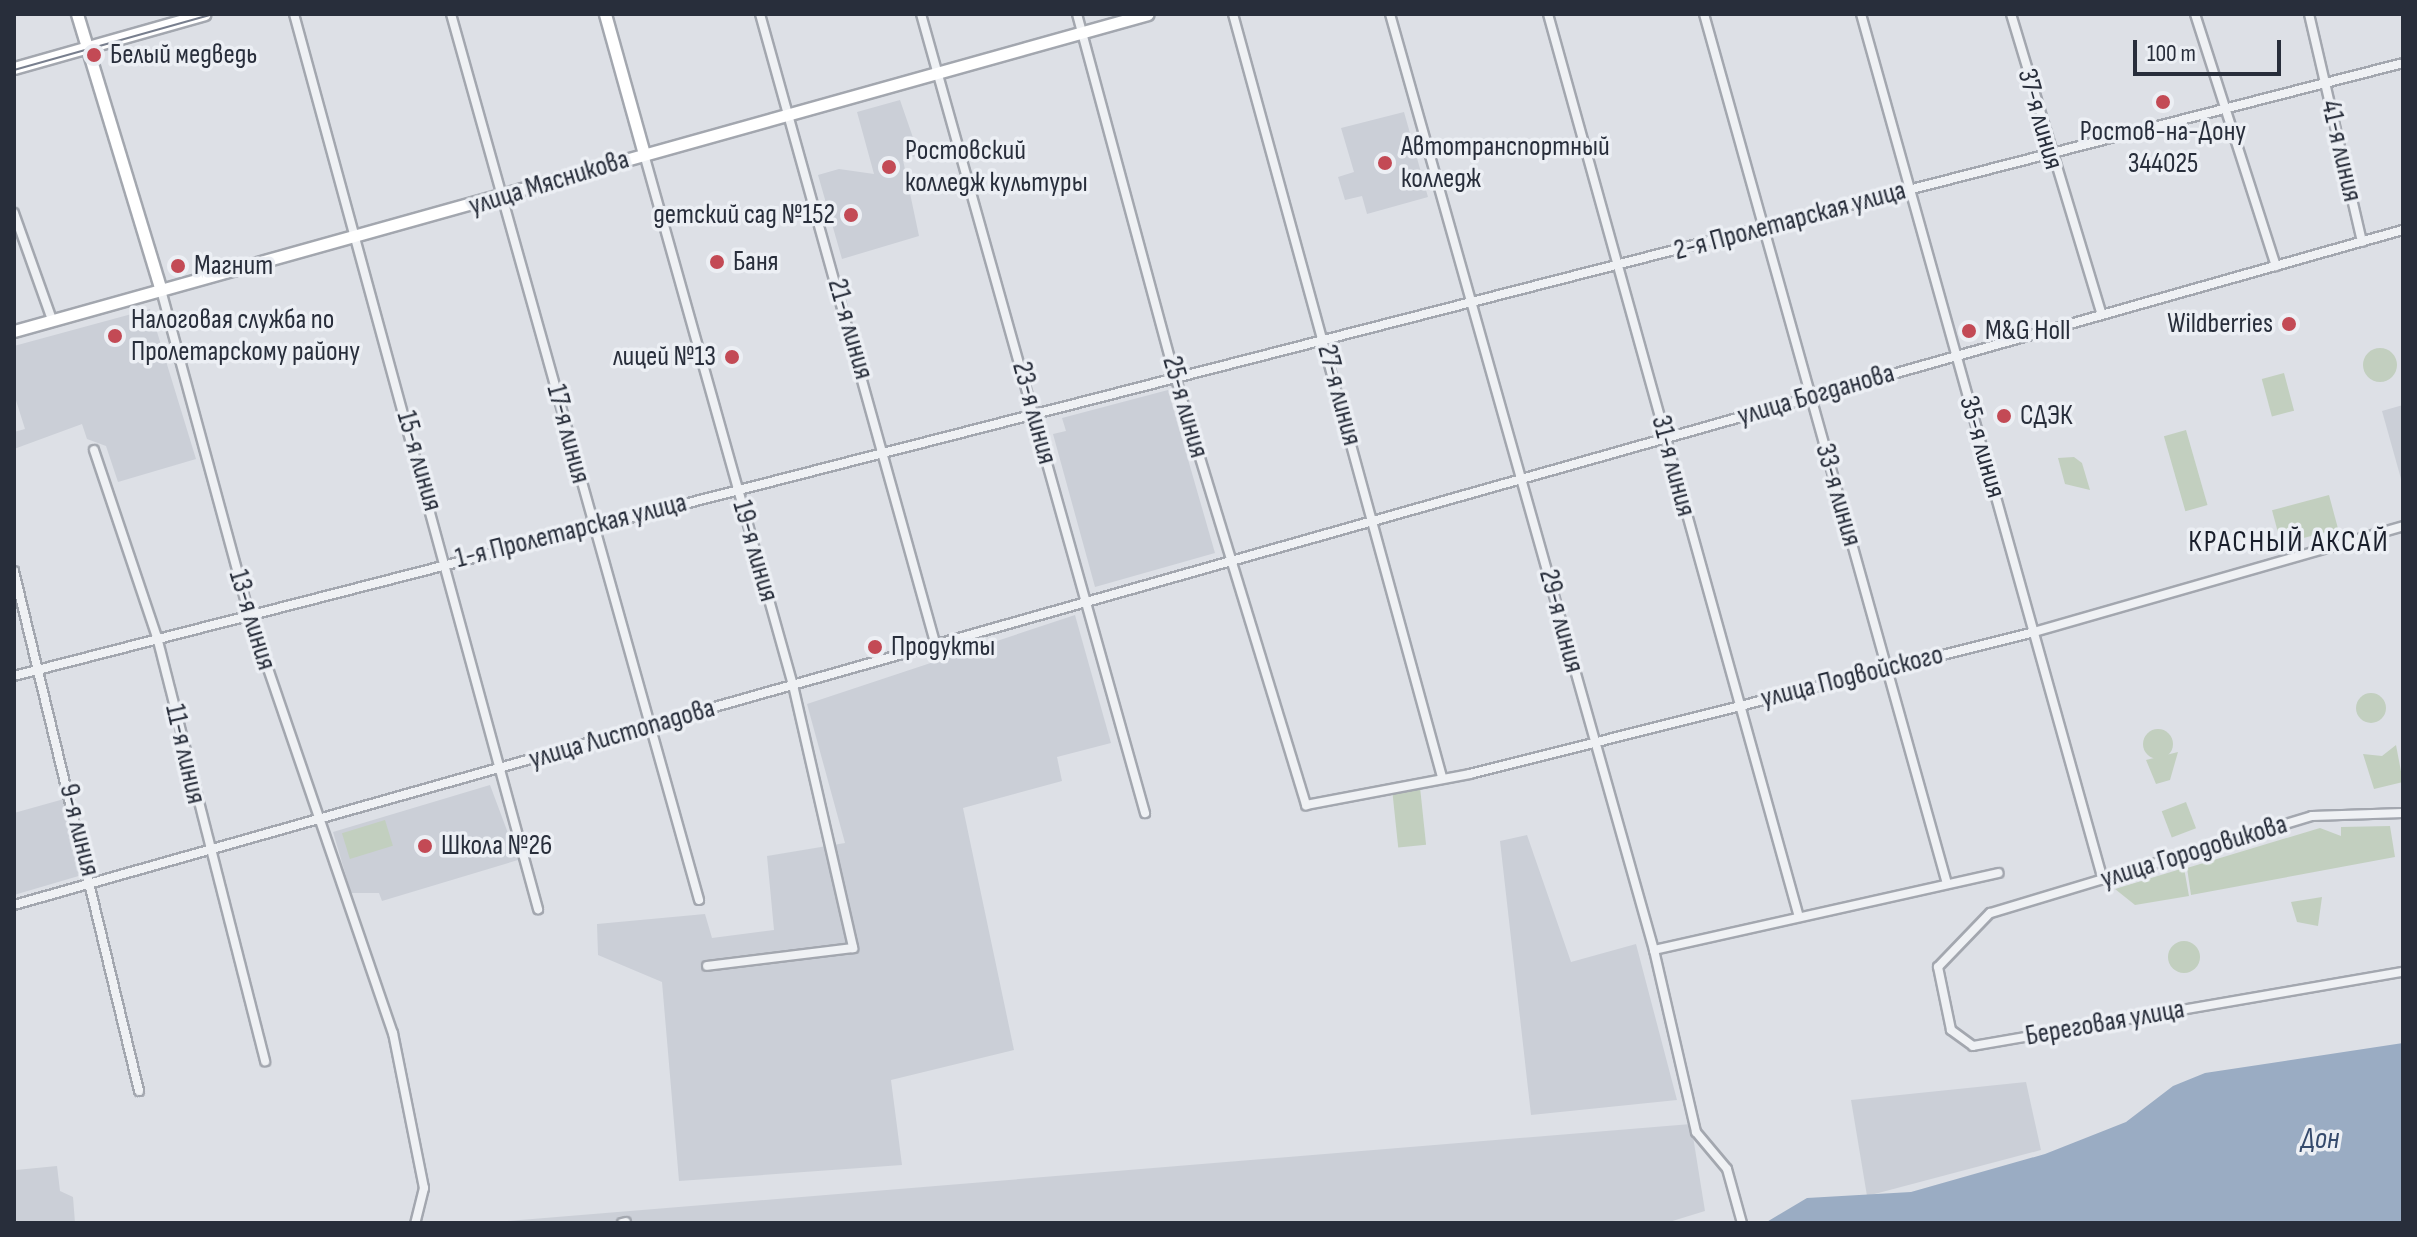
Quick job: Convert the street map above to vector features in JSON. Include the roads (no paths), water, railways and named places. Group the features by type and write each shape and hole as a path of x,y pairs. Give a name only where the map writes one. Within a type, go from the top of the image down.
{"main road":[{"name":"13-я линия","path":"77,14 161,290"},
{"path":"14,68 205,14"},
{"name":"19-я линия","path":"605,14 644,154"},
{"name":"улица Мясникова","path":"14,331 503,198 644,154 1148,14"}],"street":[{"name":"15-я линия","path":"294,14 447,562 538,909"},
{"name":"17-я линия","path":"451,14 593,527 653,725 699,900"},
{"name":"21-я линия","path":"760,14 936,646"},
{"name":"23-я линия","path":"921,14 1145,813"},
{"name":"25-я линия","path":"1077,14 1175,376 1300,798"},
{"name":"27-я линия","path":"1233,14 1442,777"},
{"name":"29-я линия","path":"1390,14 1654,950 1700,1145 1727,1169 1741,1221"},
{"name":"31-я линия","path":"1548,14 1737,707 1799,917"},
{"name":"33-я линия","path":"1704,14 1947,884"},
{"name":"35-я линия","path":"1861,14 2103,880"},
{"name":"37-я линия","path":"2011,14 2048,152 2102,315"},
{"path":"2195,14 2276,266"},
{"name":"41-я линия","path":"2309,14 2362,242"},
{"name":"2-я Пролетарская улица","path":"1175,376 1764,229 2048,152 2403,63"},
{"name":"19-я линия","path":"644,154 793,685 853,948 707,966"},
{"path":"14,213 52,320"},
{"name":"улица Богданова","path":"1229,559 2403,230"},
{"name":"13-я линия","path":"161,290 249,613 393,1033 416,1129 424,1188 415,1223"},
{"name":"1-я Пролетарская улица","path":"14,676 1175,376"},
{"name":"11-я линия","path":"94,450 157,637 207,852 265,1061"},
{"name":"улица Подвойского","path":"1300,798 1314,807 1737,707 2034,632 2403,526"},
{"name":"улица Листопадова","path":"14,905 936,646 1229,559"},
{"name":"9-я линия","path":"14,571 92,883 139,1091"},
{"name":"улица Городовикова","path":"1990,913 2314,816 2403,813"},
{"path":"1654,950 1999,873"},
{"name":"Береговая улица","path":"1990,913 1939,962 1951,1030 1970,1046 2403,972"}],"water":[{"name":"Дон","path":"2403,1043 2403,1223 1765,1223 1807,1198 1911,1192 2045,1154 2126,1122 2173,1086 2205,1073"}],"tram line":[{"path":"14,70 213,14"}],"place":[{"name":"Белый медведь","path":"94,55"},
{"name":"Ростов-на-Дону 344025","path":"2163,102"},
{"name":"Автотранспортный колледж","path":"1385,163"},
{"name":"Ростовский колледж культуры","path":"889,167"},
{"name":"детский сад №152","path":"851,215"},
{"name":"Баня","path":"717,262"},
{"name":"Магнит","path":"178,266"},
{"name":"Wildberries","path":"2289,324"},
{"name":"M&G Holl","path":"1969,331"},
{"name":"Налоговая служба по Пролетарскому району","path":"115,336"},
{"name":"лицей №13","path":"732,357"},
{"name":"СДЭК","path":"2004,416"},
{"name":"Продукты","path":"875,647"},
{"name":"Школа №26","path":"425,846"}],"district":[{"name":"КРАСНЫЙ АКСАЙ","path":"2289,542"}]}
